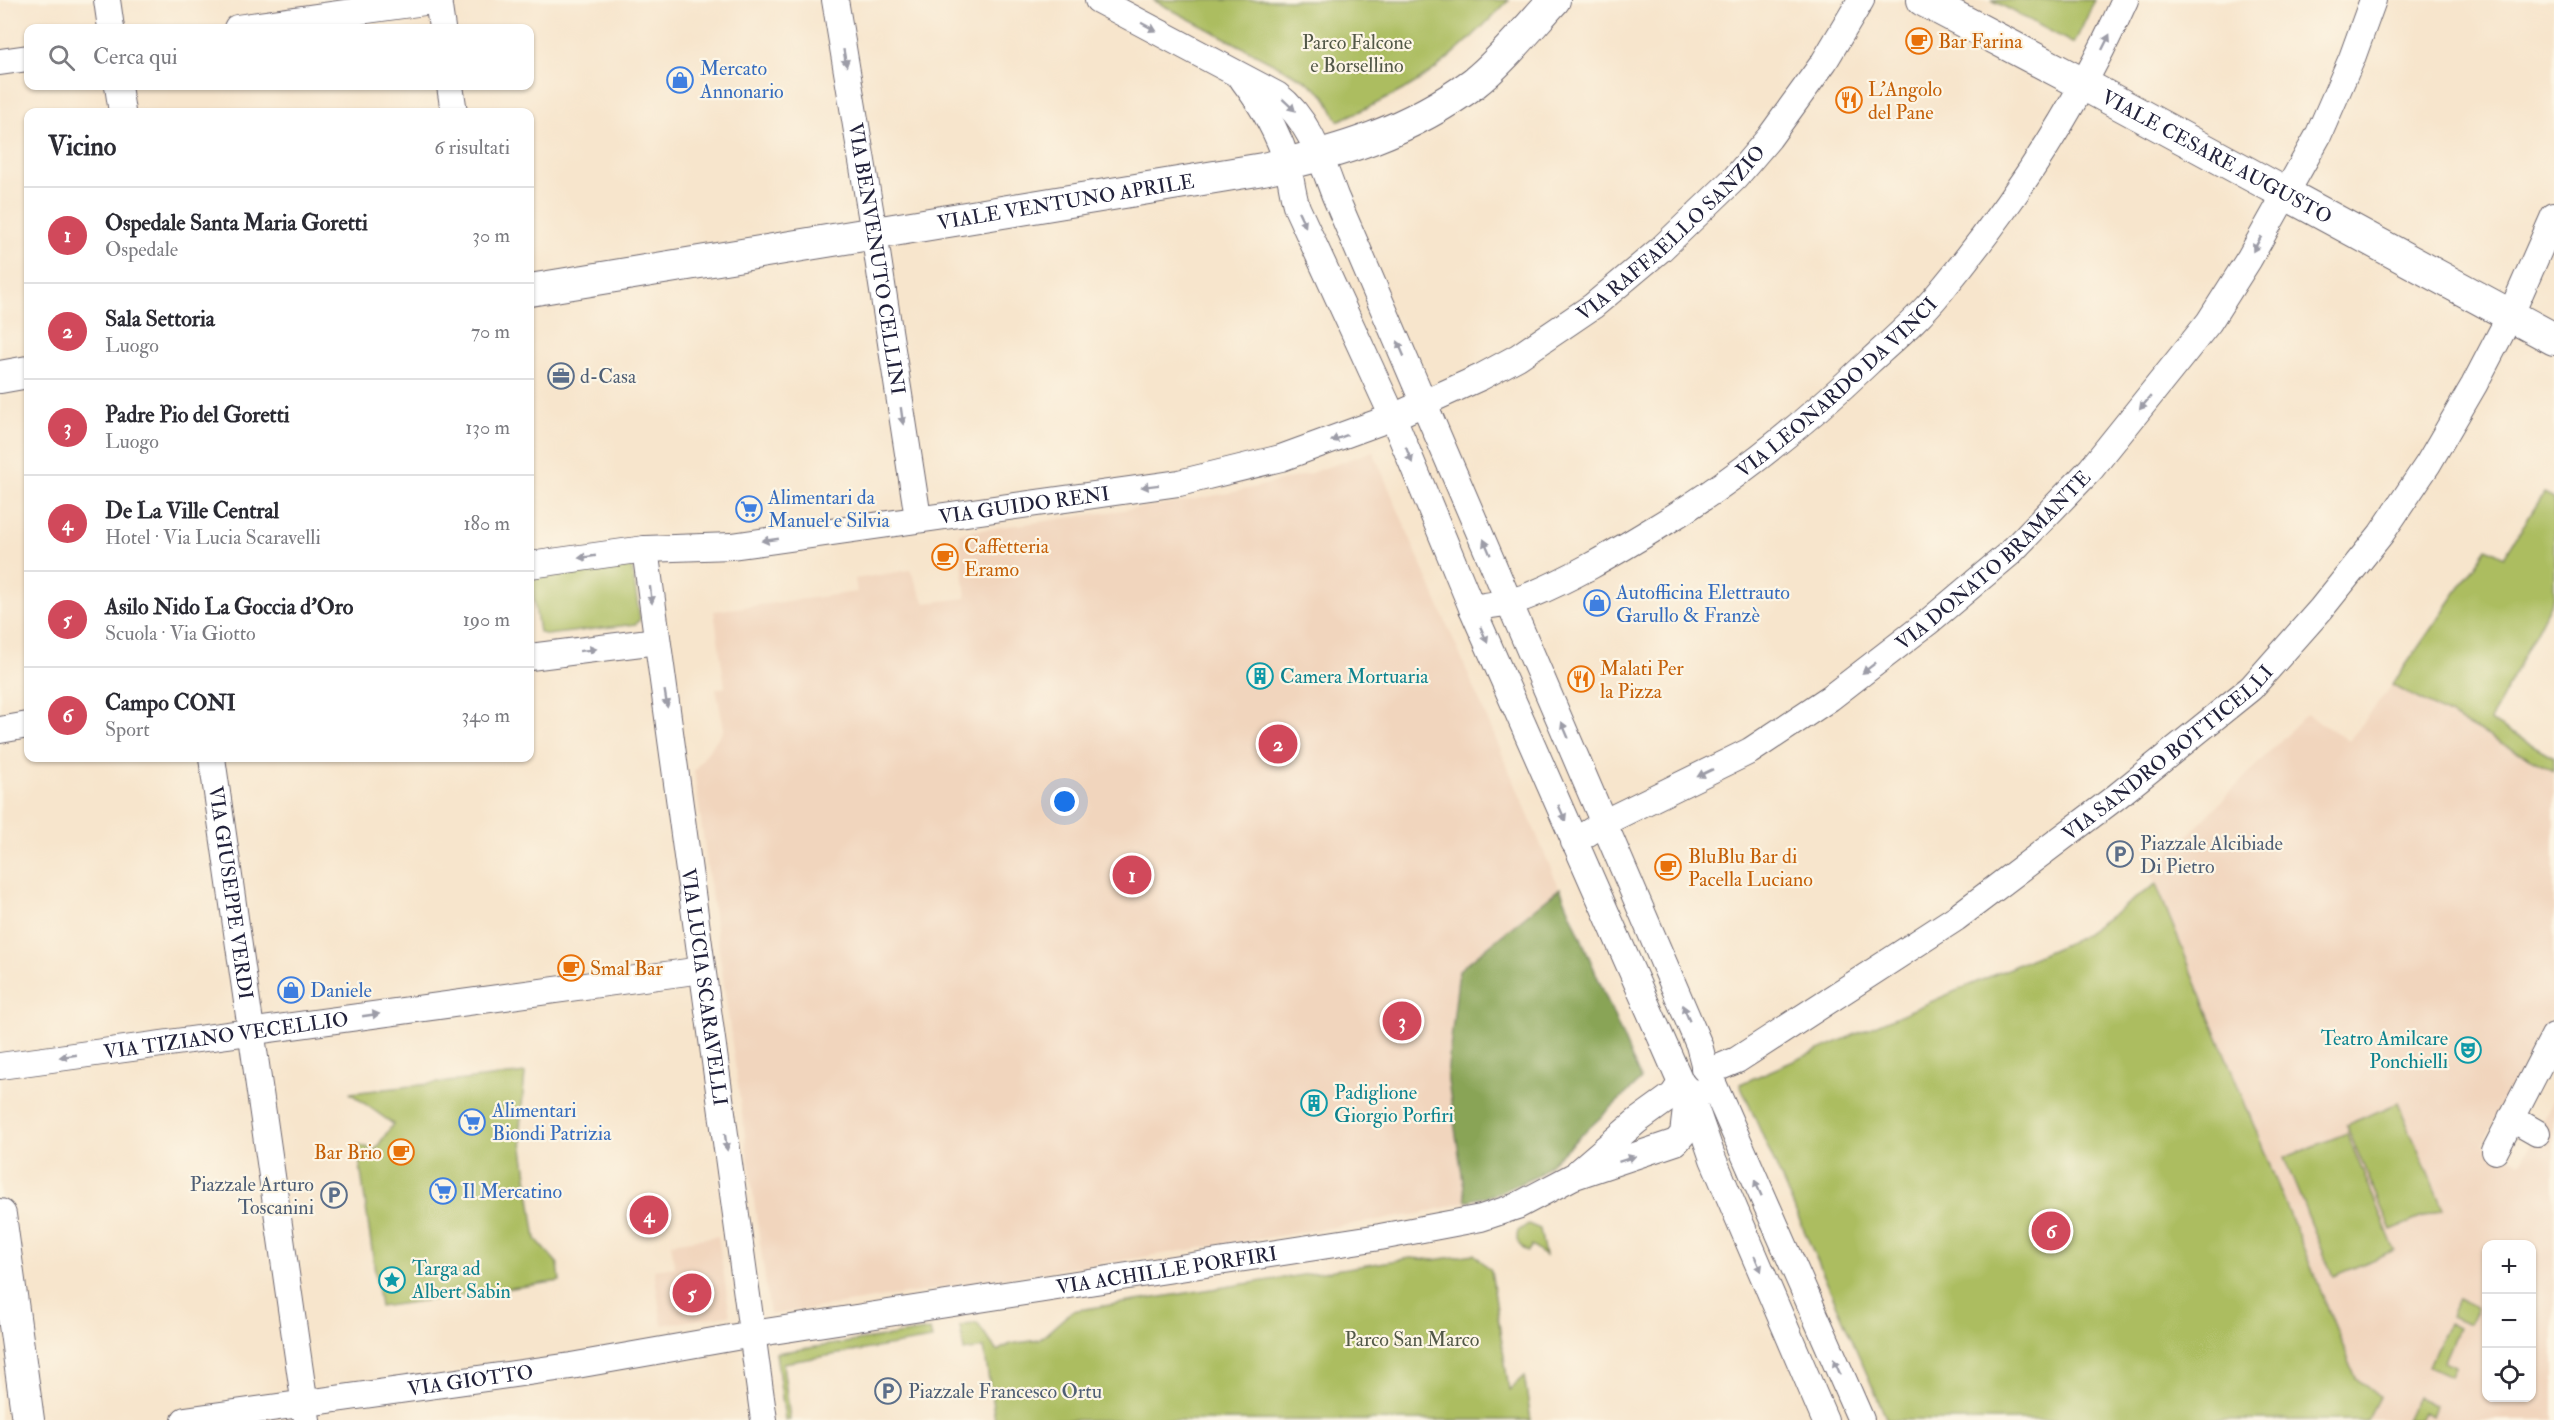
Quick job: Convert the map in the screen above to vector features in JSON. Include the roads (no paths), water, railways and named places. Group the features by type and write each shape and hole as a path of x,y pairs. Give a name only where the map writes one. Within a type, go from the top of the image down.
{"main road":[{"name":"VIALE VENTUNO APRILE","path":"534,289 1287,163 1320,155 1375,139 1442,104 1476,81 1554,0"},
{"name":"VIALE CESARE AUGUSTO","path":"1923,0 2554,339"},
{"path":"0,377 24,373"},
{"path":"0,1215 8,1339 28,1420"}],"street":[{"path":"107,0 110,24"},
{"path":"266,24 439,0 442,24"},
{"name":"VIA BENVENUTO CELLINI","path":"835,0 918,519"},
{"path":"1098,0 1239,75 1289,104 1300,116 1320,155 1335,196 1605,822 1699,1045 1708,1072 1861,1420"},
{"name":"VIA RAFFAELLO SANZIO","path":"1393,417 1480,377 1555,334 1628,278 1699,214 1735,177 1781,122 1824,62 1861,0"},
{"name":"VIA LEONARDO DA VINCI","path":"1472,608 1529,596 1602,560 1683,512 1761,457 1829,400 1918,315 1972,252 2033,169 2107,41 2126,0"},
{"name":"VIA DONATO BRAMANTE","path":"1574,842 1605,822 1749,751 1830,698 1927,623 2010,554 2091,469 2203,330 2249,260 2322,127 2373,0"},
{"path":"0,62 24,59"},
{"path":"1239,75 1258,99 1271,122 1287,163 1297,208 1393,417 1472,608 1574,842 1685,1087 1713,1159 1824,1420"},
{"path":"119,90 121,108"},
{"path":"451,90 453,108"},
{"name":"VIA SANDRO BOTTICELLI","path":"1685,1087 1683,1072 1691,1066 1708,1072 1737,1060 1956,918 2115,797 2251,688 2301,632 2381,534 2428,464 2474,385 2510,316 2554,216"},
{"name":"VIA GUIDO RENI","path":"534,564 645,549 732,546 1212,476 1314,448 1393,417"},
{"name":"VIA LUCIA SCARAVELLI","path":"645,549 764,1420"},
{"path":"534,656 657,641"},
{"path":"0,730 24,726"},
{"name":"VIA GIUSEPPE VERDI","path":"213,762 306,1411"},
{"name":"VIA TIZIANO VECELLIO","path":"0,1066 702,970"},
{"path":"2495,1151 2554,1036"},
{"name":"VIA ACHILLE PORFIRI","path":"1572,1177 1613,1140 1685,1087"},
{"name":"VIA ACHILLE PORFIRI","path":"753,1334 1380,1237 1481,1218 1517,1206 1572,1177 1676,1142 1683,1134 1685,1087"},
{"path":"2511,1118 2537,1133"},
{"name":"VIA GIOTTO","path":"185,1420 306,1411 753,1334"}],"place":[{"name":"Bar Farina","path":"1919,41"},
{"name":"Mercato Annonario","path":"680,80"},
{"name":"L'Angolo del Pane","path":"1849,100"},
{"name":"d-Casa","path":"561,376"},
{"name":"Alimentari da Manuel e Silvia","path":"749,509"},
{"name":"Caffetteria Eramo","path":"945,557"},
{"name":"Autofficina Elettrauto Garullo & Franzè","path":"1597,603"},
{"name":"Camera Mortuaria","path":"1260,676"},
{"name":"Malati Per la Pizza","path":"1581,679"},
{"name":"Sala Settoria","path":"1278,744"},
{"name":"Piazzale Alcibiade Di Pietro","path":"2120,854"},
{"name":"BluBlu Bar di Pacella Luciano","path":"1668,867"},
{"name":"Ospedale Santa Maria Goretti","path":"1132,875"},
{"name":"Smal Bar","path":"571,968"},
{"name":"Daniele","path":"291,990"},
{"name":"Padre Pio del Goretti","path":"1402,1021"},
{"name":"Teatro Amilcare Ponchielli","path":"2468,1050"},
{"name":"Padiglione Giorgio Porfiri","path":"1314,1103"},
{"name":"Alimentari Biondi Patrizia","path":"472,1122"},
{"name":"Bar Brio","path":"401,1152"},
{"name":"Il Mercatino","path":"443,1191"},
{"name":"Piazzale Arturo Toscanini","path":"334,1195"},
{"name":"De La Ville Central","path":"649,1215"},
{"name":"Campo CONI","path":"2051,1231"},
{"name":"Targa ad Albert Sabin","path":"392,1280"},
{"name":"Asilo Nido La Goccia d'Oro","path":"692,1293"},
{"name":"Piazzale Francesco Ortu","path":"888,1391"}],"park label":[{"name":"Parco Falcone e Borsellino","path":"1357,54"},
{"name":"Parco San Marco","path":"1412,1339"}]}
